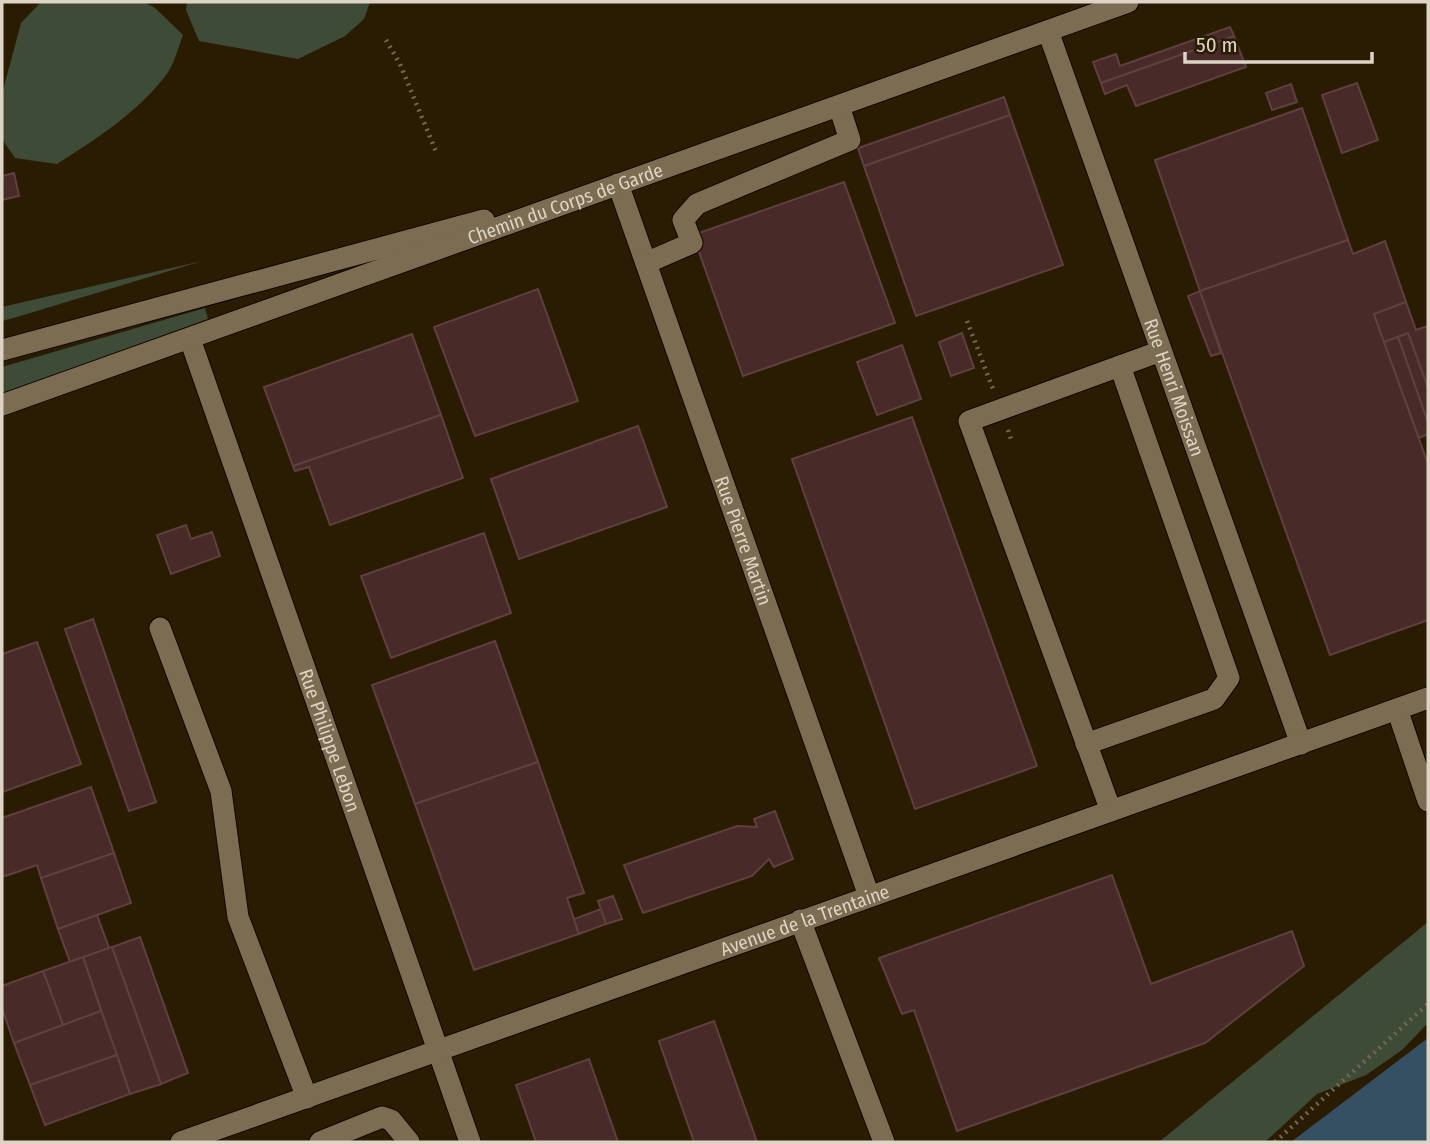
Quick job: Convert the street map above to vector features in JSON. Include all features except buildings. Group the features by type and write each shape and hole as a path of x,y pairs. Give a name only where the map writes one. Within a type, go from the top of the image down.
{"street":[{"name":"Chemin du Corps de Garde","path":"2,405 1128,2"},
{"name":"Rue Henri Moissan","path":"1048,31 1301,744"},
{"path":"646,263 692,243 683,220 697,204 850,140 839,106"},
{"path":"2,350 618,184"},
{"name":"Rue Pierre Martin","path":"618,184 869,896"},
{"name":"Rue Philippe Lebon","path":"190,339 470,1142"},
{"path":"1111,811 969,421 1161,351"},
{"path":"1086,744 1214,699 1229,678 1120,366"},
{"path":"160,628 221,791 238,917 307,1098"},
{"name":"Avenue de la Trentaine","path":"181,1142 220,1136 307,1098 1428,698"},
{"path":"1397,709 1428,801"},
{"path":"800,920 884,1142"},
{"path":"320,1142 382,1117 391,1120 409,1142"}],"path":[{"path":"386,40 400,64 437,154"},
{"path":"967,321 1011,439"},
{"path":"1275,1142 1428,1004"}],"green space":[{"path":"41,2 144,2 155,8 183,35 169,71 155,89 101,135 57,164 15,158 2,139 2,94 21,23"},
{"path":"187,2 370,2 364,19 345,36 298,59 199,41 186,10"},
{"path":"202,261 17,317 2,321 2,307"},
{"path":"205,308 208,319 2,394 2,367"},
{"path":"1428,922 1428,1023 1402,1050 1366,1075 1317,1094 1265,1142 1159,1142"}],"water":[{"path":"1428,1038 1426,1142 1291,1142"}]}
